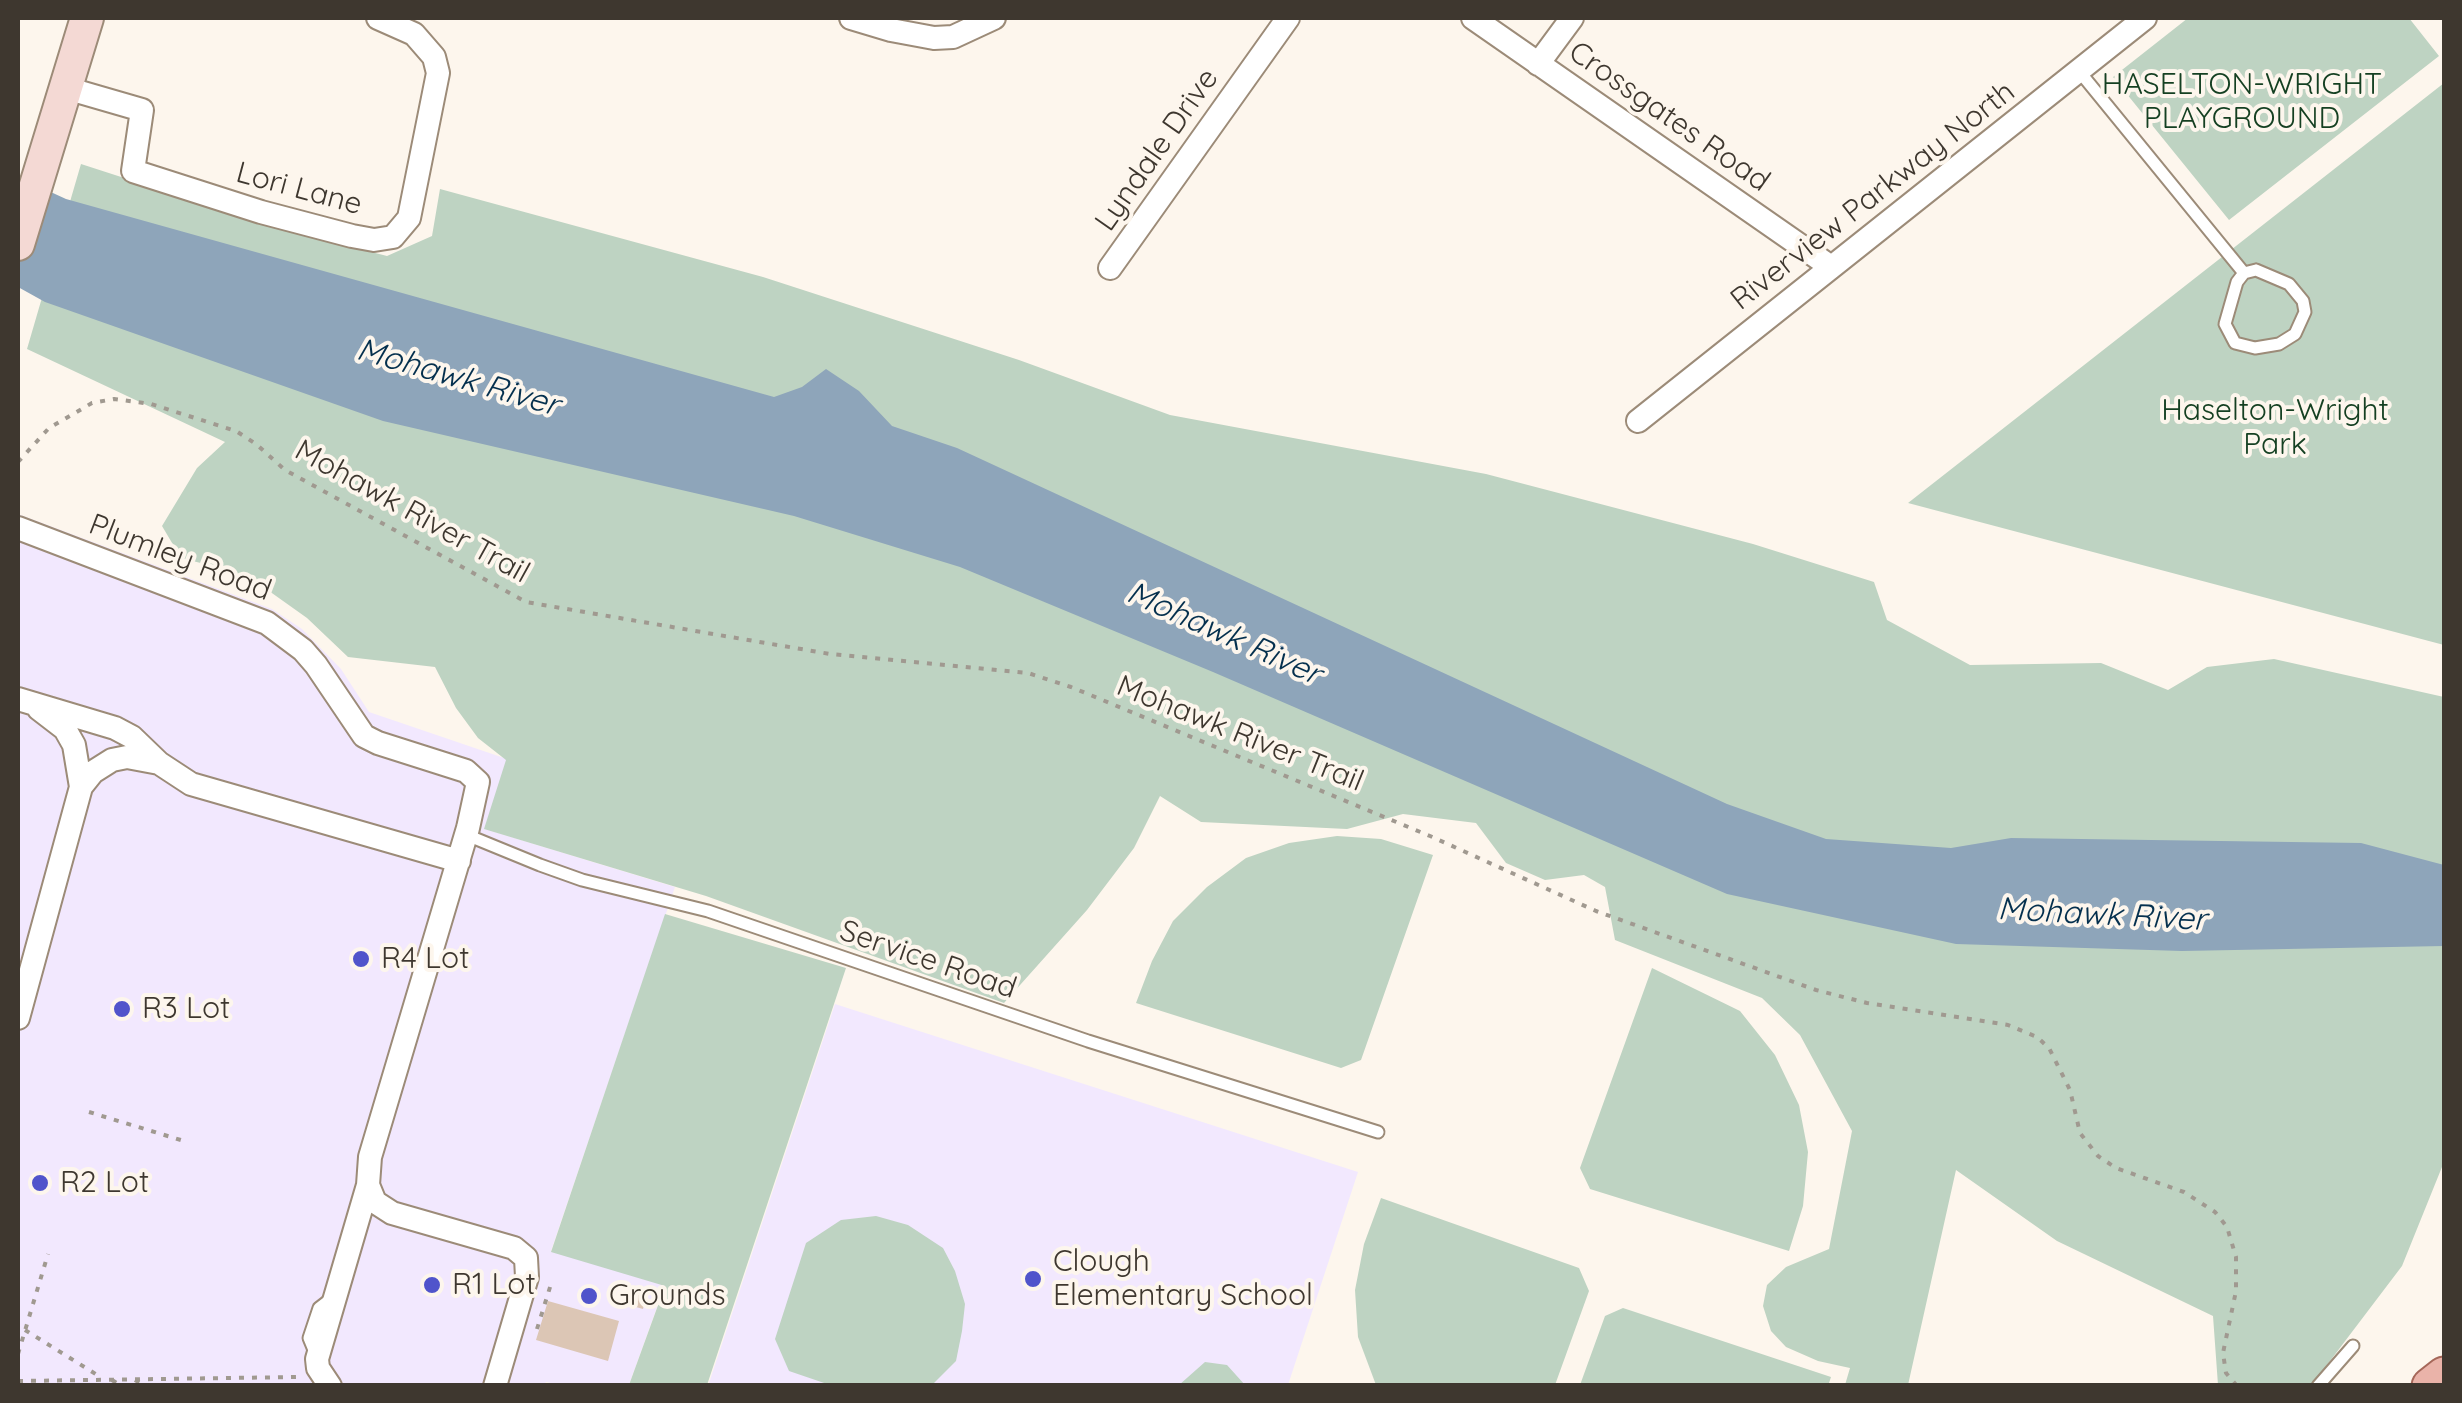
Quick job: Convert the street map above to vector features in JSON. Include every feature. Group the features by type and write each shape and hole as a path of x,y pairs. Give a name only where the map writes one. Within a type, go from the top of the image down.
{"main road":[{"path":"2430,1386 2444,1375"}],"street":[{"path":"18,244 88,18"},
{"name":"Lori Lane","path":"66,88 142,110 133,171 352,236 374,240 393,236 409,218 438,73 434,58 414,34 378,18"},
{"path":"851,18 934,38 953,37 994,18"},
{"name":"Lyndale Drive","path":"1110,268 1288,18"},
{"name":"Crossgates Road","path":"1473,18 1830,267"},
{"path":"1538,64 1572,18"},
{"name":"Riverview Parkway North","path":"1638,421 2145,18"},
{"name":"Plumley Road","path":"18,528 267,622 316,665 364,736 474,776 478,789 468,828 370,1157 368,1185 317,1358 318,1368 330,1386"},
{"path":"23,700 132,736 159,763 202,787 458,861"},
{"path":"18,1018 81,787 78,759 64,729 23,700"},
{"path":"81,787 93,772 112,760 159,763"},
{"path":"368,1185 375,1202 392,1213 514,1248 526,1258 527,1277 496,1386"}],"lane":[{"path":"2079,71 2244,273"},
{"path":"2256,270 2289,284 2303,301 2304,312 2295,334 2279,344 2255,348 2230,338 2225,324 2244,273 2256,270"},
{"name":"Service Road","path":"468,828 474,838 540,866 708,910 1071,1035 1378,1132"},
{"path":"2318,1386 2353,1346"}],"path":[{"name":"Mohawk River Trail","path":"18,462 49,428 92,403 114,399 151,404 236,431 285,470 526,602 830,654 1028,674 1072,687 1430,836 1596,911 1816,990 1867,1003 2008,1025 2037,1037 2049,1048 2070,1090 2080,1133 2098,1156 2116,1168 2184,1192 2216,1212 2227,1227 2236,1257 2236,1291 2223,1353 2226,1373 2237,1386"},
{"path":"88,1112 184,1141"},
{"path":"18,1354 48,1254"},
{"path":"537,1328 551,1284"},
{"path":"26,1330 105,1380"},
{"path":"18,1381 304,1377 298,1386"},
{"path":"112,1380 121,1386"},
{"path":"135,1380 145,1386"}],"shaded area":[{"path":"18,514 272,609 302,629 341,669 369,712 507,759 485,829 675,887 551,1251 665,1285 629,1385 18,1385"},
{"name":"Clough Elementary School","path":"835,1004 1358,1172 1288,1385 708,1386"}],"green space":[{"name":"HASELTON-WRIGHT PLAYGROUND","path":"2188,18 2409,18 2439,56 2229,220 2113,77"},
{"name":"Haselton-Wright Park","path":"2444,83 2444,645 1908,503"},
{"path":"81,164 285,230 387,256 432,236 440,189 763,277 1019,360 1170,415 1486,474 1753,544 1874,582 1887,620 1970,665 2101,663 2168,690 2207,667 2274,659 2444,697 2444,1162 2402,1266 2311,1386 2218,1385 2213,1316 2057,1241 1956,1170 1908,1385 1845,1385 1850,1368 1818,1361 1786,1347 1771,1331 1763,1306 1767,1285 1786,1267 1829,1249 1852,1131 1800,1035 1762,998 1615,940 1605,887 1584,875 1545,880 1506,863 1476,823 1403,814 1347,829 1201,822 1160,796 1134,848 1087,910 1004,1003 706,896 484,829 506,760 478,738 456,708 435,667 348,657 307,618 262,586 232,571 181,558 162,526 197,468 225,442 27,349"},
{"path":"1337,836 1381,839 1433,855 1361,1060 1341,1068 1136,1003 1173,921 1207,887 1246,858 1289,843"},
{"path":"665,914 846,968 707,1385 629,1385 665,1286 551,1252"},
{"path":"1652,968 1740,1011 1775,1055 1799,1105 1808,1152 1803,1206 1789,1251 1590,1189 1580,1168"},
{"path":"1381,1198 1579,1268 1589,1291 1555,1385 1376,1385 1358,1337 1355,1290 1364,1244"},
{"path":"876,1216 908,1225 943,1248 955,1271 965,1304 956,1361 932,1385 830,1385 789,1371 775,1339 806,1243 841,1220"},
{"path":"1623,1308 1831,1377 1828,1386 1580,1385 1605,1316"},
{"path":"1205,1362 1227,1365 1245,1385 1179,1385"}],"water":[{"name":"Mohawk River","path":"18,177 66,199 774,397 802,387 826,369 859,391 892,426 957,448 1727,804 1826,839 1951,848 2011,838 2361,843 2444,865 2444,946 2182,951 1956,944 1727,894 960,567 794,516 383,421 45,302 18,287"}],"building":[{"path":"627,1285 648,1291 643,1309 622,1303"},
{"path":"548,1301 619,1321 608,1361 536,1340"}],"place":[{"name":"R4 Lot","path":"361,959"},
{"name":"R3 Lot","path":"122,1009"},
{"name":"R2 Lot","path":"40,1183"},
{"name":"Clough Elementary School","path":"1033,1279"},
{"name":"R1 Lot","path":"432,1285"},
{"name":"Grounds","path":"589,1296"}]}
